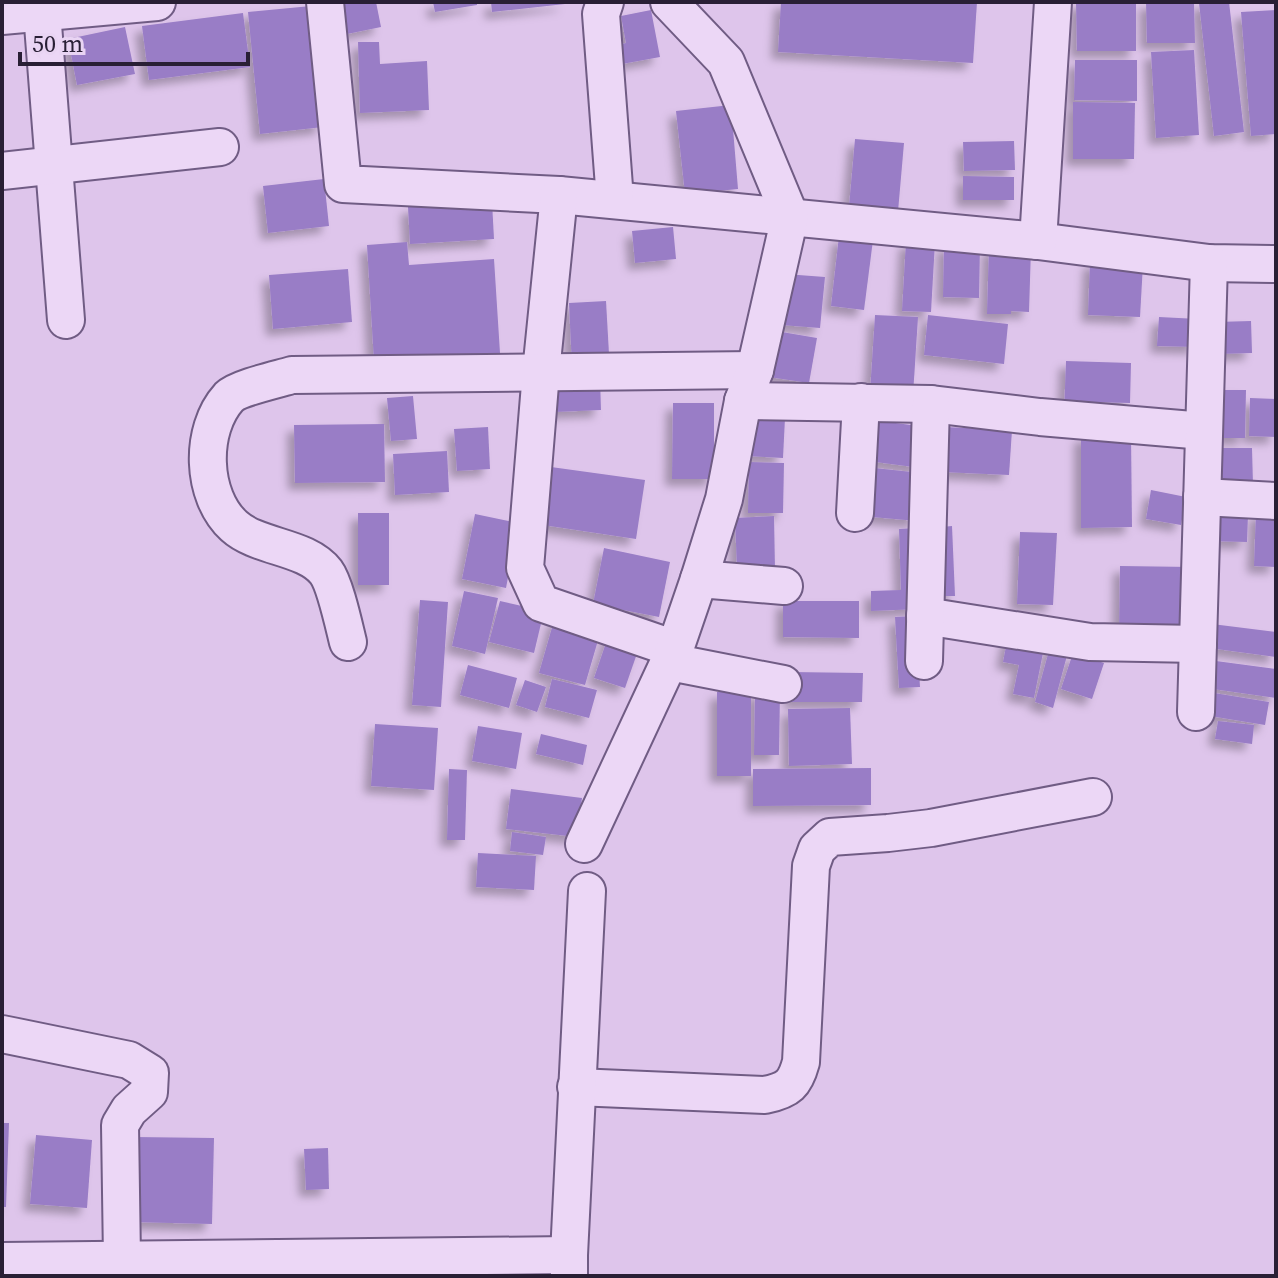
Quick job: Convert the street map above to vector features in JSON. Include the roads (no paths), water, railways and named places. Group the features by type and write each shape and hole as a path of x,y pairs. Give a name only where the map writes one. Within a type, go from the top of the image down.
{"street":[{"path":"325,2 343,184 559,195 1038,241 1209,263 1276,264"},
{"path":"605,2 601,14 615,200"},
{"path":"584,844 673,655 699,579 724,499 790,216 726,62 669,2"},
{"path":"1038,241 1053,2"},
{"path":"2,16 147,3"},
{"path":"42,12 66,320"},
{"path":"2,171 220,147"},
{"path":"559,195 525,568 541,603 673,655 783,684"},
{"path":"1196,712 1209,263"},
{"path":"348,642 326,573 311,559 236,528 220,510 211,483 208,451 214,421 231,395 292,375 541,372 749,385 861,402 931,404 1204,431"},
{"path":"855,513 861,402"},
{"path":"924,661 931,404"},
{"path":"1202,497 1276,501"},
{"path":"699,579 784,586"},
{"path":"925,616 1090,642 1198,644"},
{"path":"576,1087 765,1095 782,1091 796,1079 801,1062 811,866 817,849 830,837 931,828 1093,797"},
{"path":"2,1261 121,1268 569,1265 587,891"},
{"path":"2,1034 129,1060 150,1073 149,1092 129,1110 120,1125 121,1268"}]}
